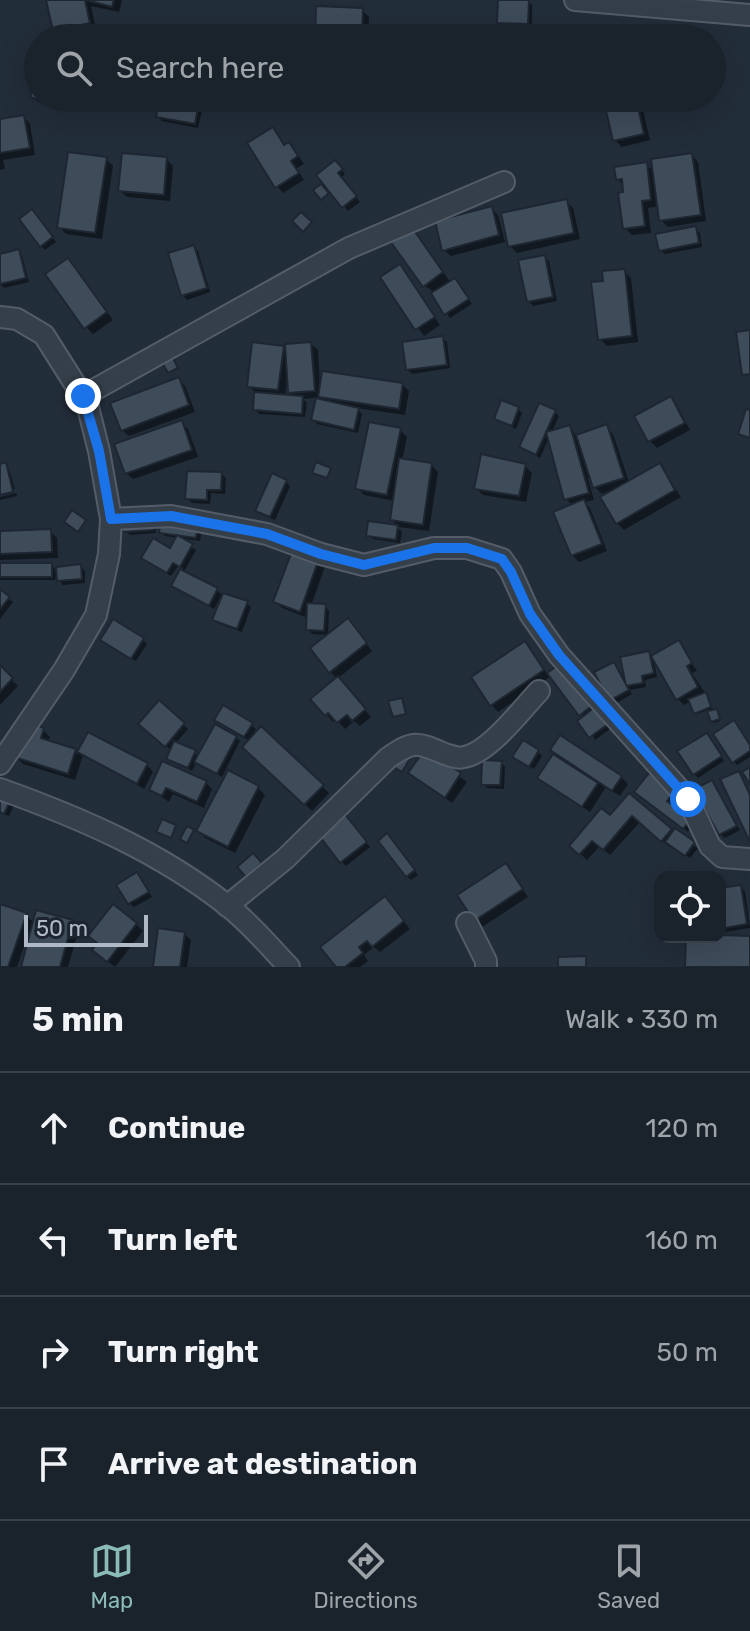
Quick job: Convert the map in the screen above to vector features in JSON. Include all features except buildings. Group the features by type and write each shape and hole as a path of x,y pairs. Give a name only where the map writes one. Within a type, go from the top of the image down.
{"street":[{"path":"575,0 742,10"},
{"path":"83,396 349,248 504,182"},
{"path":"0,317 17,319 44,335 83,396 99,451 111,519 109,554 96,615 64,670 0,764"},
{"path":"111,519 171,516 253,531 364,565 434,548 467,548 502,559 530,614 559,655 688,799 710,846 722,857 750,859"},
{"path":"227,906 285,859 388,758 417,743 455,758 472,755 485,747 539,691"},
{"path":"0,789 73,815 141,848 227,906 254,929 289,967"},
{"path":"467,923 486,967"}],"route":[{"path":"83,396 99,451 111,519 171,516 267,534 321,554 364,565 434,548 467,548 502,559 530,614 559,655 688,799"}]}
